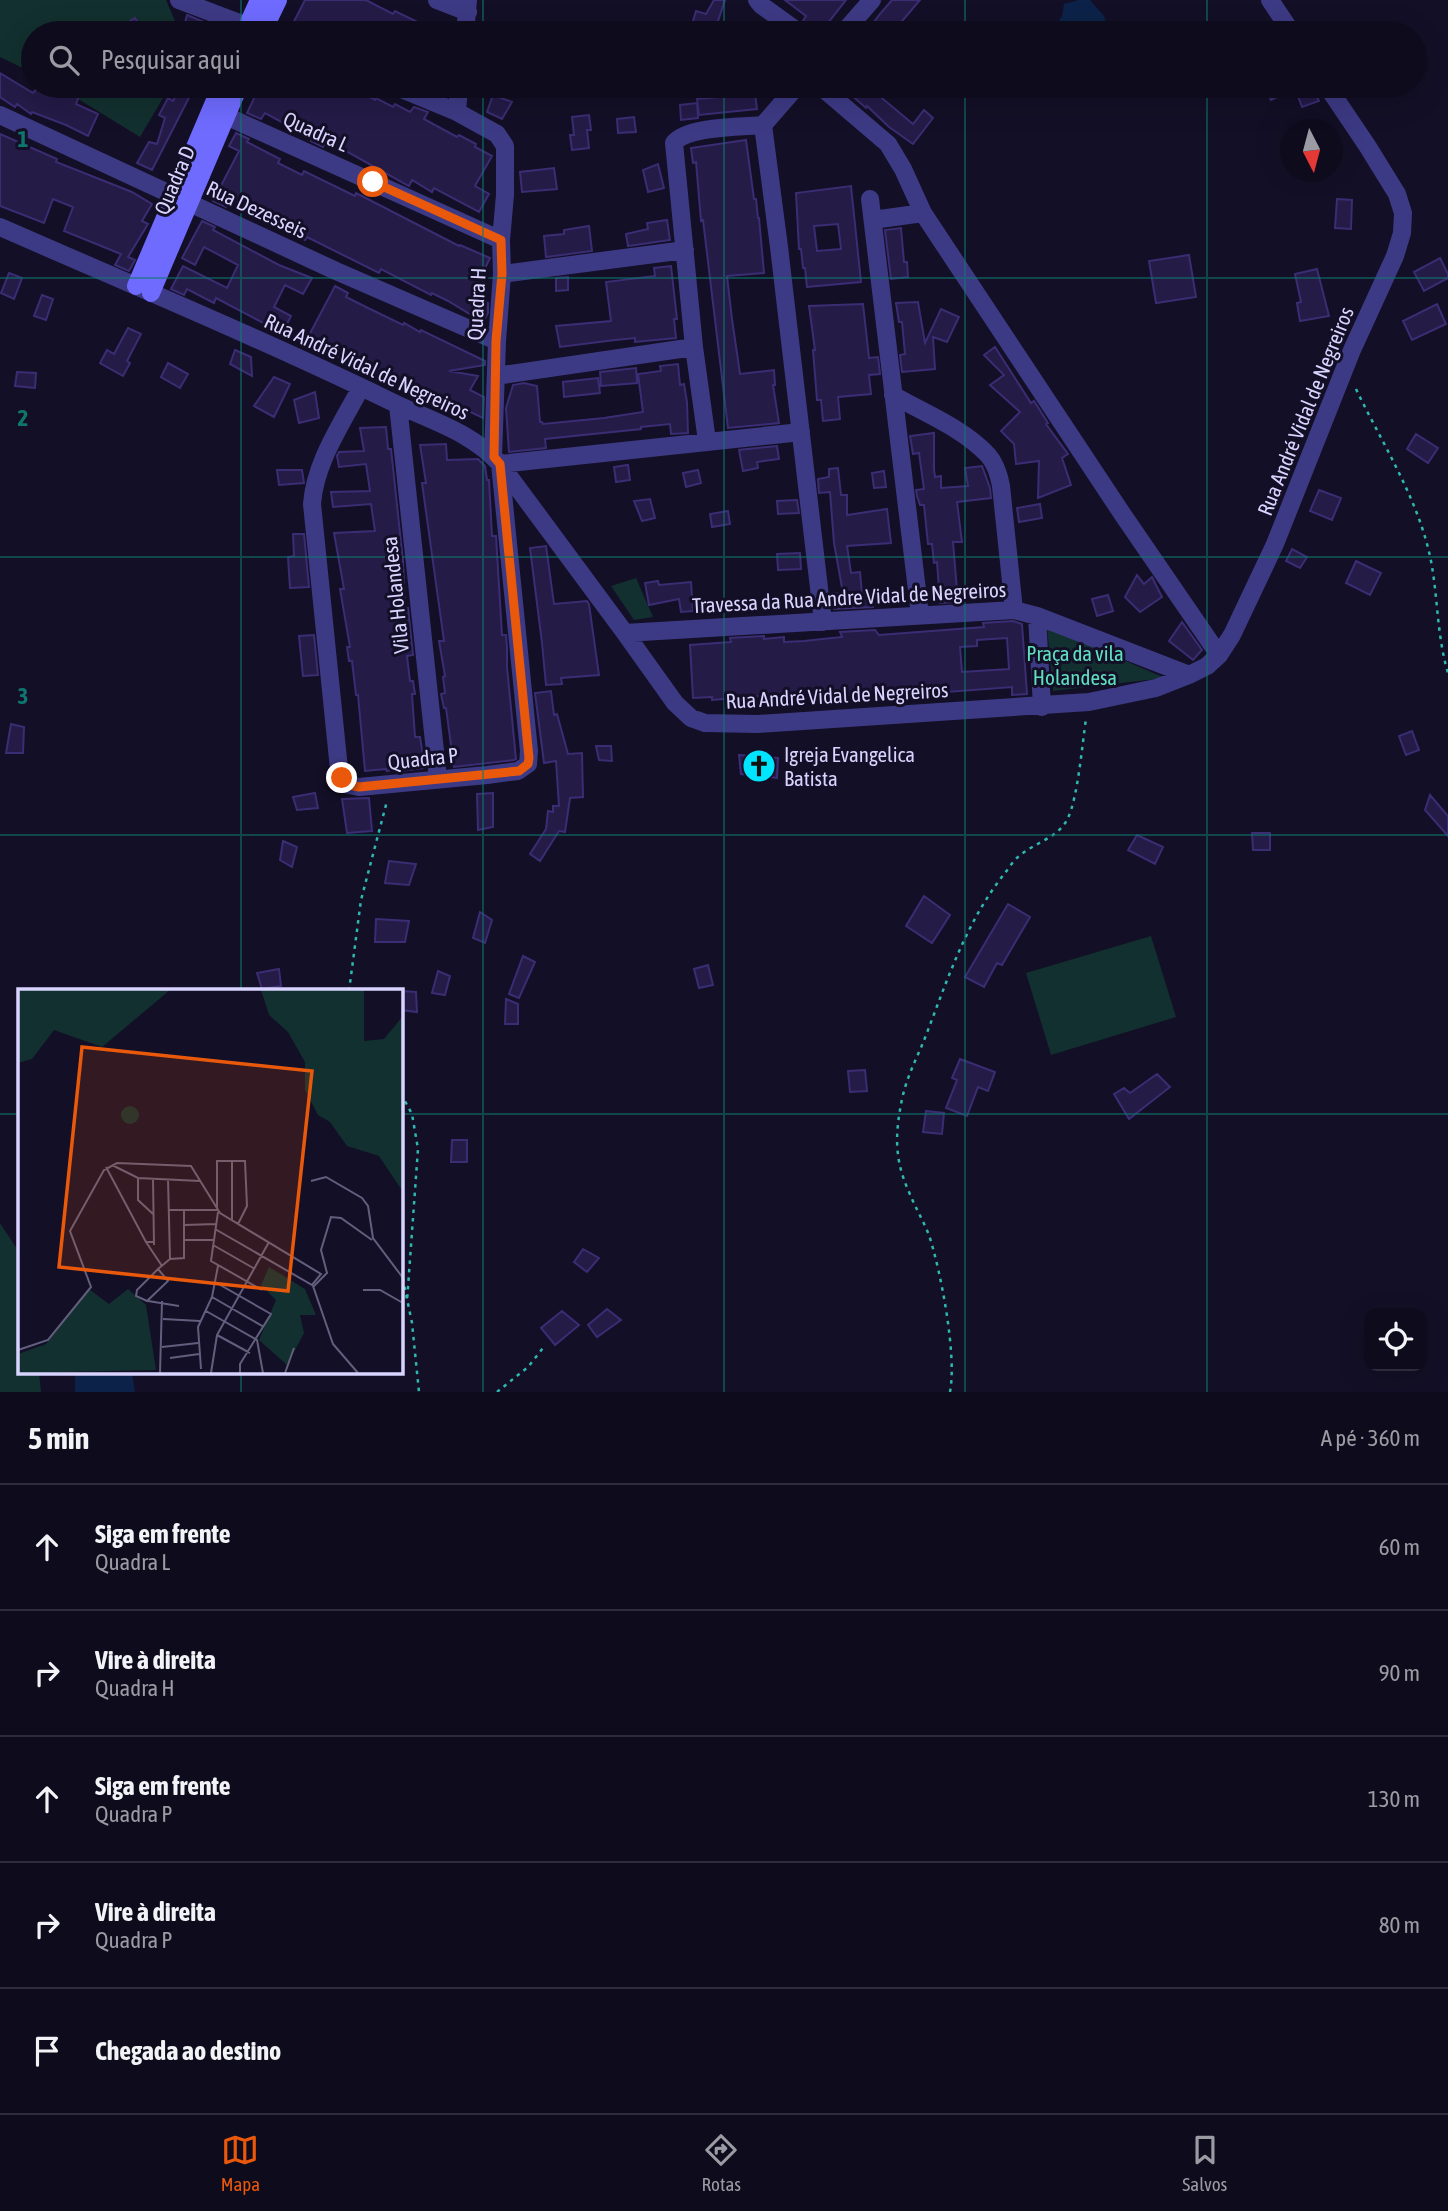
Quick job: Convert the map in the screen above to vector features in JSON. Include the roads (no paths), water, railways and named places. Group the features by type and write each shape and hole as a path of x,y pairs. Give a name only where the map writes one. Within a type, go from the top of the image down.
{"street":[{"path":"179,0 232,21"},
{"path":"258,21 259,0"},
{"path":"264,21 278,0"},
{"path":"437,0 468,6"},
{"path":"757,0 783,21"},
{"path":"854,21 872,0"},
{"path":"1270,0 1284,21"},
{"name":"Quadra D","path":"144,290 217,98"},
{"name":"Quadra D","path":"180,200 234,98"},
{"path":"424,98 457,111 459,98"},
{"path":"707,441 694,348 674,143 678,138 692,132 763,125 787,98"},
{"path":"834,98 888,144 923,213 1219,655"},
{"name":"Rua André Vidal de Negreiros","path":"0,227 361,387 478,443 497,460 675,703 691,718 705,723 758,724 1042,707 1089,702 1156,688 1207,666 1219,655 1232,635 1275,544 1352,350 1395,256 1402,233 1403,213 1396,194 1336,98"},
{"name":"Quadra H","path":"457,111 497,134 505,146 502,274 496,341 497,460"},
{"name":"Rua Dezesseis","path":"0,115 180,200 496,341"},
{"name":"Quadra L","path":"226,116 501,240"},
{"path":"763,125 823,622"},
{"path":"870,199 920,615"},
{"path":"873,220 923,213"},
{"path":"502,274 685,250"},
{"path":"496,376 694,348"},
{"name":"Quadra P","path":"361,387 320,467 313,488 312,504 342,778 345,784 391,785 519,771 528,764 497,460"},
{"path":"893,395 960,432 989,456 997,469 1014,610"},
{"name":"Vila Holandesa","path":"398,405 438,779"},
{"path":"497,460 801,432"},
{"name":"Travessa da Rua Andre Vidal de Negreiros","path":"625,633 1014,610 1037,616 1189,675"},
{"path":"1037,616 1042,707"}],"water":[{"path":"1090,0 1106,21 1059,21 1064,4"},
{"path":"75,1374 132,1374 135,1392 75,1392"}],"place":[{"name":"Igreja Evangelica Batista","path":"759,766"}],"park label":[{"name":"Praça da vila Holandesa","path":"1075,665"}]}
